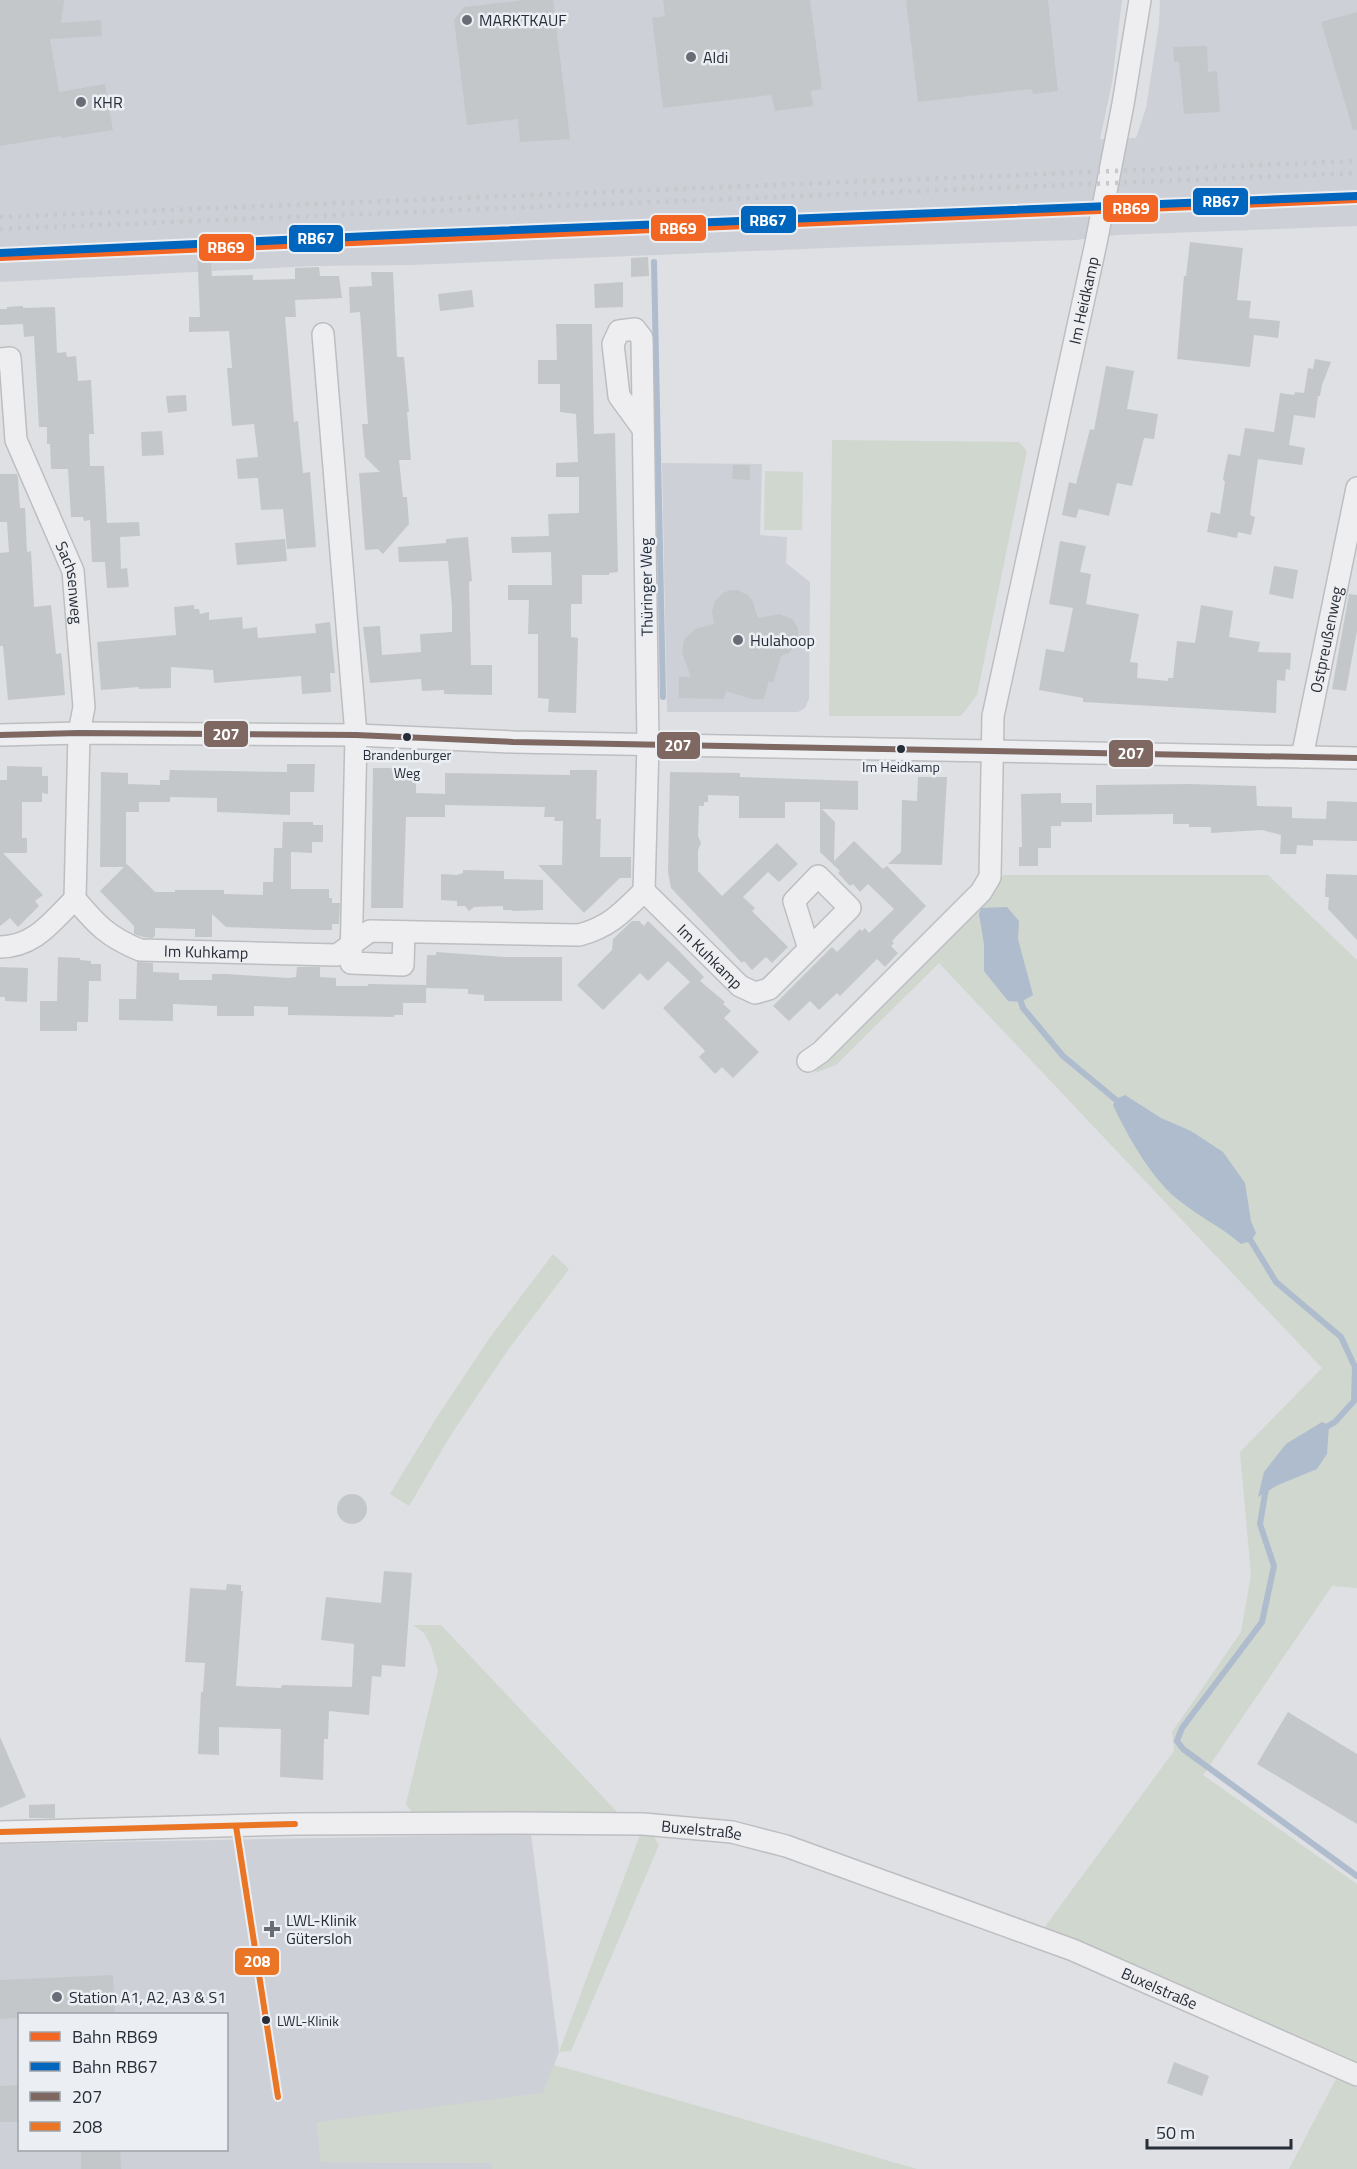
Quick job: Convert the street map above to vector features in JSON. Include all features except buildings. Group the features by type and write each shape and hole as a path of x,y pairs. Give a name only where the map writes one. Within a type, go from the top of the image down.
{"street":[{"name":"Im Heidkamp","path":"808,1061 821,1052 981,892 990,877 993,716 1096,243 1123,104 1140,0"},
{"path":"323,334 356,735 351,963 403,965 404,932"},
{"name":"Sachsenweg","path":"0,359 10,358 8,438 73,571 84,707 79,733"},
{"name":"Thüringer Weg","path":"643,429 648,744"},
{"name":"Ostpreußenweg","path":"1302,757 1357,488"},
{"path":"0,947 22,945 33,939 75,899 79,733"},
{"path":"0,735 79,733 356,735 513,742 1357,758"},
{"path":"644,891 648,744"},
{"name":"Im Kuhkamp","path":"75,899 95,924 117,941 140,950 337,955 370,931 579,934 597,930 617,918 644,891 740,986 755,993 769,989 809,949"},
{"name":"Buxelstraße","path":"0,1832 296,1824 515,1823 643,1824 732,1832 786,1846 1073,1950 1357,2075"}],"shaded area":[{"path":"0,0 1122,0 1112,83 1100,139 1136,138 1146,108 1159,24 1160,0 1357,0 1357,226 1117,235 1076,240 412,265 312,266 0,282"},
{"path":"832,440 1019,442 1027,451 977,695 961,716 829,716"},
{"name":"Hulahoop","path":"662,463 762,464 760,535 787,537 786,563 810,582 809,699 805,708 798,712 667,712"},
{"path":"765,471 803,472 802,530 764,530"},
{"path":"1004,875 1268,875 1357,960 1357,1588 1332,1586 1203,1775 1357,1884 1357,2065 1044,1928 1174,1751 1172,1732 1241,1632 1251,1575 1240,1452 1322,1368 939,963 836,1065 815,1073 826,1055"},
{"path":"553,1254 569,1269 508,1350 452,1433 409,1506 390,1494 437,1417 491,1336"},
{"path":"413,1625 441,1625 619,1814 413,1814 406,1804 438,1671 431,1646 424,1633"},
{"name":"LWL-Klinik Gütersloh","path":"531,1834 559,2052 543,2093 317,2123 321,2162 493,2163 492,2169 0,2169 0,1844"},
{"path":"640,1835 654,1837 659,1845 571,2051 559,2052"},
{"path":"553,2065 917,2169 492,2169 492,2163 321,2162 317,2122 543,2093"},
{"path":"1336,2079 1357,2088 1357,2169 1289,2169"}],"water":[{"path":"1007,907 1019,921 1018,939 1033,995 1021,1002 1008,1001 984,971 984,944 979,914 981,908"},
{"path":"1125,1095 1161,1118 1191,1131 1223,1152 1245,1183 1251,1221 1256,1233 1251,1241 1241,1244 1166,1189 1132,1142 1113,1105 1116,1099"},
{"path":"1322,1422 1329,1425 1327,1454 1317,1469 1278,1485 1258,1497 1264,1472 1286,1444"}],"waterway":[{"path":"654,262 663,697"},
{"path":"1021,1002 1023,1008 1063,1056 1121,1104"},
{"path":"1248,1236 1276,1282 1341,1337 1355,1367 1354,1401 1335,1422 1323,1429"},
{"path":"1266,1488 1260,1524 1274,1566 1262,1622 1182,1728 1177,1741 1183,1749 1357,1876"}],"railway":[{"path":"0,217 1357,161"},
{"path":"0,229 1357,173"}],"rail line":[{"name":"RB67","path":"0,253 1357,196"},
{"name":"RB69","path":"0,257 1357,199"}],"transit line":[{"name":"207","path":"0,735 79,733 356,735 513,742 1357,758"},
{"name":"208","path":"0,1832 295,1824"},
{"name":"208","path":"236,1826 278,2097"}],"place":[{"name":"MARKTKAUF","path":"467,20"},
{"name":"Aldi","path":"691,57"},
{"name":"KHR","path":"81,102"},
{"name":"Hulahoop","path":"738,640"},
{"name":"Brandenburger Weg","path":"407,737"},
{"name":"Im Heidkamp","path":"901,749"},
{"name":"LWL-Klinik Gütersloh","path":"272,1929"},
{"name":"Station A1, A2, A3 & S1","path":"57,1997"},
{"name":"LWL-Klinik","path":"266,2020"}]}
